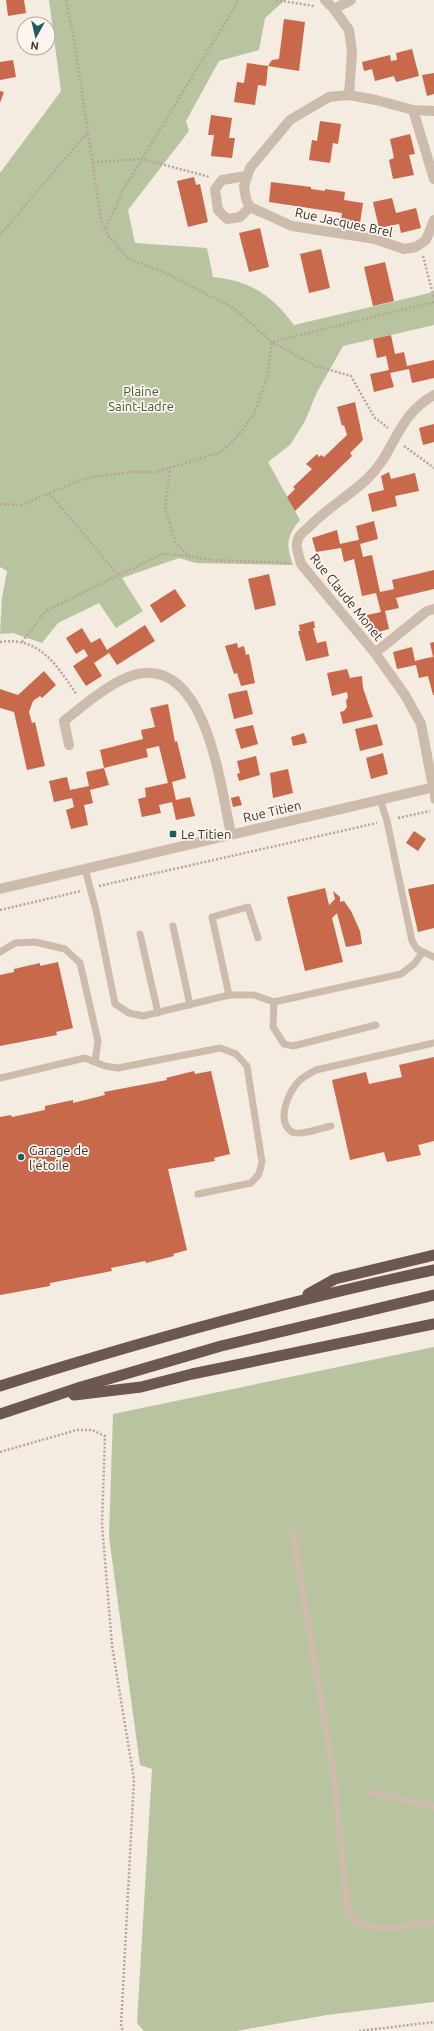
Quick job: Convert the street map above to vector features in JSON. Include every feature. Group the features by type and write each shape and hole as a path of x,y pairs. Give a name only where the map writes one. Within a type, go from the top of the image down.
{"highway":[{"path":"297,1300 335,1279 434,1255"},
{"path":"0,1386 152,1340 297,1300 434,1270"},
{"path":"0,1414 221,1346 434,1295"},
{"path":"52,1397 141,1387 192,1374 434,1324"}],"street":[{"path":"325,0 334,9 349,30 352,52 349,94"},
{"path":"334,9 351,0"},
{"path":"246,176 222,180 215,189 218,210 227,219 240,217 250,206 246,199 244,186 246,176 250,168 270,141 290,120 329,97 349,94 413,110 434,111"},
{"path":"413,110 434,179"},
{"name":"Rue Jacques Brel","path":"250,206 259,212 292,226 375,238 404,249 416,247 421,244"},
{"path":"421,244 426,240 434,220"},
{"name":"Rue Claude Monet","path":"434,394 419,403 400,426 386,456 367,479 336,502 299,537 297,550 301,564 375,652 405,695 421,724 434,787"},
{"path":"375,652 427,611 434,609"},
{"path":"69,745 64,721 84,705 120,681 143,673 158,674 172,679 197,707 208,733 231,834"},
{"name":"Rue Titien","path":"0,889 434,787"}],"lane":[{"path":"434,787 434,800"},
{"path":"380,799 387,821 412,941 417,949 434,957"},
{"path":"85,869 115,1004 128,1013 136,1015 144,1016 158,1013 229,995 254,995 274,1002 401,974 414,964 423,952"},
{"path":"229,995 212,917 248,907 258,938"},
{"path":"173,926 190,1005"},
{"path":"140,934 158,1013"},
{"path":"0,952 15,943 35,942 65,949 80,963 98,1041 95,1062"},
{"path":"274,1002 273,1027 284,1044 292,1046 376,1025"},
{"path":"331,1126 299,1133 292,1132 285,1124 284,1110 300,1080 316,1070 434,1043"},
{"path":"0,1078 85,1058 118,1068 220,1048 236,1054 247,1066 262,1162 259,1174 251,1183 198,1194"},
{"path":"293,1533 334,1777 348,1914 363,1926 391,1928 434,1922"},
{"path":"372,1792 434,1807"}],"path":[{"path":"66,0 74,33 102,219 109,237 128,259 163,272 232,307 272,342 316,366 351,376 374,417 387,426 394,439 434,468"},
{"path":"105,228 123,190 239,0"},
{"path":"276,0 334,9"},
{"path":"0,234 88,132"},
{"path":"93,162 142,159 222,180"},
{"path":"421,244 434,298"},
{"path":"272,342 434,302"},
{"path":"0,504 21,505 86,478 132,472 156,472 221,452 236,438 254,414 267,378 272,342"},
{"path":"170,467 165,509 175,541 188,556"},
{"path":"49,493 119,576"},
{"path":"22,642 46,611 162,554 212,560 301,564"},
{"path":"0,642 22,642 41,650 55,663 84,705"},
{"path":"0,910 90,888 434,810"},
{"path":"0,1452 77,1430 92,1430 105,1436 102,1524 112,1646 134,1779 121,2026 123,2031"},
{"path":"359,2031 434,2022"}],"green space":[{"name":"Plaine Saint-Ladre","path":"49,0 285,0 265,18 259,50 219,61 186,121 189,131 128,210 135,243 207,248 213,277 239,282 260,291 286,314 294,325 434,292 434,325 343,346 317,392 305,421 290,445 268,462 300,520 292,531 288,546 293,565 196,563 179,558 122,578 143,611 116,628 99,603 58,623 42,643 13,633 0,634 2,598 7,571 0,567 0,173 61,91 56,53 56,16 51,16"},
{"path":"434,1347 434,2002 327,2015 236,2031 144,2031 137,2023 152,1769 140,1765 109,1537 113,1414"}],"building":[{"path":"6,0 24,0 26,13 8,16"},
{"path":"284,19 305,22 299,71 268,66 272,60 279,59"},
{"path":"412,49 419,76 396,82 394,76 375,81 372,69 364,71 362,62 390,55 391,61 397,60 396,53"},
{"path":"13,60 16,77 0,80 0,62"},
{"path":"247,63 268,66 266,86 258,85 255,105 234,102 237,82 244,83"},
{"path":"434,73 434,94 427,96 422,75"},
{"path":"0,91 4,92 0,103"},
{"path":"211,115 232,118 229,138 235,138 232,158 211,156 214,135 208,135"},
{"path":"320,121 341,124 338,144 333,143 330,163 309,160 312,140 317,141"},
{"path":"410,134 415,154 409,155 414,175 393,179 389,160 394,158 390,139"},
{"path":"194,177 196,185 200,184 208,222 188,227 177,181"},
{"path":"271,182 311,187 311,189 325,191 325,189 345,192 344,200 363,203 360,223 341,221 342,213 269,202"},
{"path":"392,198 396,213 416,208 421,228 401,233 399,224 379,228 373,202"},
{"path":"260,228 269,267 249,272 239,233"},
{"path":"321,249 330,288 309,293 300,254"},
{"path":"385,262 394,301 373,306 364,267"},
{"path":"391,335 395,354 404,352 407,366 434,360 434,378 412,383 409,369 390,373 394,387 374,392 370,374 389,370 386,356 377,358 373,339"},
{"path":"355,402 363,440 350,453 352,456 295,511 287,497 295,489 293,487 312,469 306,464 317,454 319,457 321,455 324,457 347,435 344,425 342,426 337,407"},
{"path":"434,424 434,442 423,445 419,428"},
{"path":"389,472 391,479 415,473 419,491 395,496 397,506 372,512 368,494 384,490 381,476"},
{"path":"374,521 378,539 360,544 363,557 372,555 380,592 394,589 392,580 434,570 434,589 396,598 399,608 385,611 389,629 371,634 367,615 381,612 376,593 362,596 354,559 344,562 341,548 316,552 312,538 337,530 340,544 359,540 356,526"},
{"path":"269,574 276,605 255,610 248,579"},
{"path":"175,589 186,606 161,623 150,605"},
{"path":"314,621 315,628 313,628 317,643 326,641 329,656 306,661 298,631 300,631 299,625"},
{"path":"145,625 155,641 117,665 109,653 94,663 102,676 86,686 73,666 88,656 84,649 76,654 66,638 82,628 91,643 100,638 107,650"},
{"path":"434,642 433,695 428,676 419,678 416,665 397,669 393,652 412,647 415,661 433,657 430,643"},
{"path":"237,643 238,648 244,646 246,655 249,654 255,683 241,686 237,673 234,674 225,646"},
{"path":"347,669 350,678 362,676 363,688 373,717 343,724 340,712 344,711 347,707 347,692 332,696 327,673"},
{"path":"44,671 56,685 42,698 40,696 33,701 29,712 32,723 35,722 45,766 27,770 14,712 0,708 0,689 18,695"},
{"path":"247,690 253,714 234,719 228,694"},
{"path":"168,704 175,742 177,741 186,778 172,782 176,800 190,797 195,816 176,820 172,802 159,805 161,813 142,817 138,799 146,797 145,788 168,783 159,746 146,749 148,757 104,768 100,750 143,739 141,730 155,727 150,708"},
{"path":"377,724 383,745 360,751 355,729"},
{"path":"253,725 258,744 241,749 235,729"},
{"path":"304,733 307,743 293,746 291,737"},
{"path":"383,753 388,774 371,779 366,758"},
{"path":"256,756 260,775 239,781 237,774 240,773 237,761"},
{"path":"104,768 109,785 90,790 93,803 84,805 88,825 71,829 66,810 74,807 72,798 54,802 49,781 67,777 70,790 89,786 86,772"},
{"path":"288,769 293,793 273,798 270,773"},
{"path":"239,796 242,805 233,807 231,798"},
{"path":"414,831 426,839 418,851 406,843"},
{"path":"434,884 434,928 418,932 408,889"},
{"path":"325,888 329,905 335,899 333,891 340,897 340,902 344,901 351,911 360,931 362,944 346,947 337,913 332,918 343,962 305,971 287,897"},
{"path":"58,962 73,1028 56,1032 57,1035 0,1046 0,975 14,972 14,969 40,963 40,966"},
{"path":"434,1057 434,1141 418,1145 421,1155 387,1162 384,1152 350,1160 332,1080 366,1072 369,1084 402,1077 399,1065"},
{"path":"194,1071 195,1074 211,1071 230,1154 214,1158 215,1161 168,1169 187,1250 173,1254 174,1256 146,1263 145,1261 111,1268 112,1271 50,1283 50,1286 0,1295 0,1117 11,1115 12,1117 45,1110 45,1106 73,1100 73,1103 105,1095 104,1092 167,1080 166,1078"}],"place":[{"name":"Le Titien","path":"173,834"},
{"name":"Garage de l'étoile","path":"21,1157"}]}
